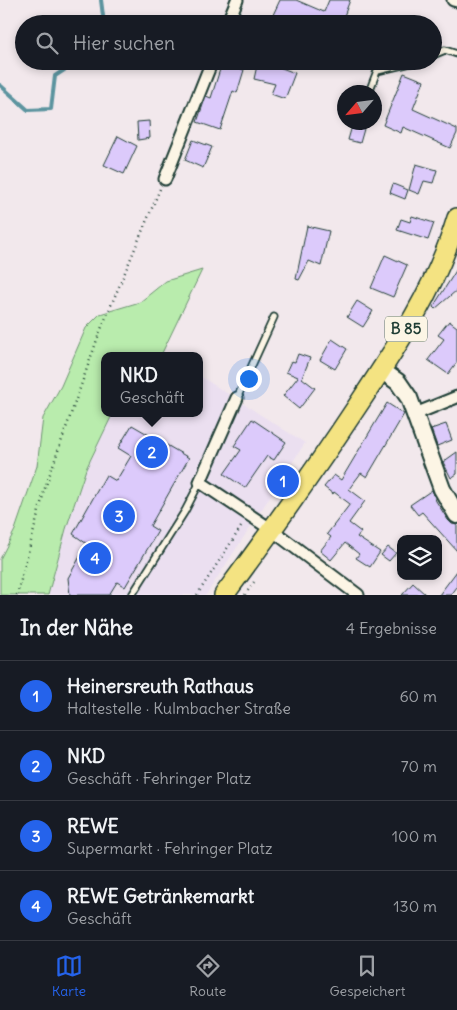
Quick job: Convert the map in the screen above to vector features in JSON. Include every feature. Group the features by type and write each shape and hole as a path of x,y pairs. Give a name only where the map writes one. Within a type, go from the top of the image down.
{"main road":[{"name":"B 85","path":"224,595 272,530 381,370 430,288 442,262 457,218"}],"street":[{"path":"231,15 237,0"},
{"path":"453,0 457,1"},
{"path":"164,179 208,70"},
{"path":"381,370 398,382 409,398 442,489 457,514"},
{"path":"415,414 457,397"},
{"path":"237,398 200,482 272,530 358,595"}],"lane":[{"path":"442,52 445,50 457,54"},
{"path":"372,85 377,71 381,70"},
{"path":"237,398 274,317"},
{"path":"132,595 185,511 200,482"}],"path":[{"path":"17,595 45,488 96,343 164,179"},
{"path":"197,595 249,514"}],"shaded area":[{"path":"203,378 305,443 206,595 48,595 66,529 86,469 111,417 203,417"}],"green space":[{"path":"202,270 162,352 101,352 101,417 111,417 86,469 66,529 48,595 0,595 0,559 15,530 37,466 43,418 61,386 86,328 100,314 140,302 166,281"}],"building":[{"path":"280,0 296,0 324,12 329,0 350,0 344,15 273,15"},
{"path":"220,70 244,70 237,93 233,91 220,130 197,122 206,96 211,98"},
{"path":"256,70 287,70 295,73 285,99 271,94 275,84 254,79"},
{"path":"404,73 424,81 413,109 457,129 450,148 403,127 401,133 383,125"},
{"path":"149,121 150,138 138,140 137,122"},
{"path":"351,130 364,130 360,143 348,140"},
{"path":"118,136 137,146 124,174 104,165"},
{"path":"193,140 212,147 203,168 185,160"},
{"path":"416,164 437,170 433,183 424,181 419,194 409,190"},
{"path":"393,184 408,190 405,199 390,193"},
{"path":"412,216 434,223 428,240 397,230 401,219 410,222"},
{"path":"307,226 329,231 321,266 309,261 299,280 296,279"},
{"path":"385,255 407,265 393,297 371,288"},
{"path":"457,269 457,290 435,309 433,307"},
{"path":"357,301 373,311 363,327 347,317"},
{"path":"449,321 457,327 457,362 448,374 428,360 444,339 438,335"},
{"path":"332,339 347,349 335,369 320,360"},
{"path":"298,354 310,358 302,378 315,388 299,409 283,396 298,377 286,372 291,361 295,362"},
{"path":"387,403 404,414 367,477 361,473 349,489 365,501 349,523 361,532 357,537 380,552 370,567 356,558 359,554 345,543 331,560 320,551 331,537 327,534 350,504 324,487 334,475 341,480"},
{"path":"252,419 286,442 274,460 267,456 245,488 224,474 241,450 234,446"},
{"path":"446,424 452,440 437,446 431,429"},
{"path":"132,425 189,458 150,526 158,531 125,587 117,582 109,595 70,595 68,578 87,544 73,534 106,475 116,481 131,456 118,448"},
{"path":"457,452 457,474 451,478 443,462"},
{"path":"432,490 436,501 448,520 452,524 457,525 457,551 422,512 418,515 410,505"},
{"path":"388,547 396,553 389,561 381,555"},
{"path":"457,571 457,587 451,595 439,595"},
{"path":"413,583 426,595 402,595"}],"waterway":[{"path":"101,0 103,15"},
{"path":"0,85 28,110 51,109 55,76 64,70"}],"place":[{"name":"NKD","path":"152,452"},
{"name":"Heinersreuth Rathaus","path":"283,481"},
{"name":"REWE","path":"119,516"},
{"name":"REWE Getränkemarkt","path":"95,558"}]}
